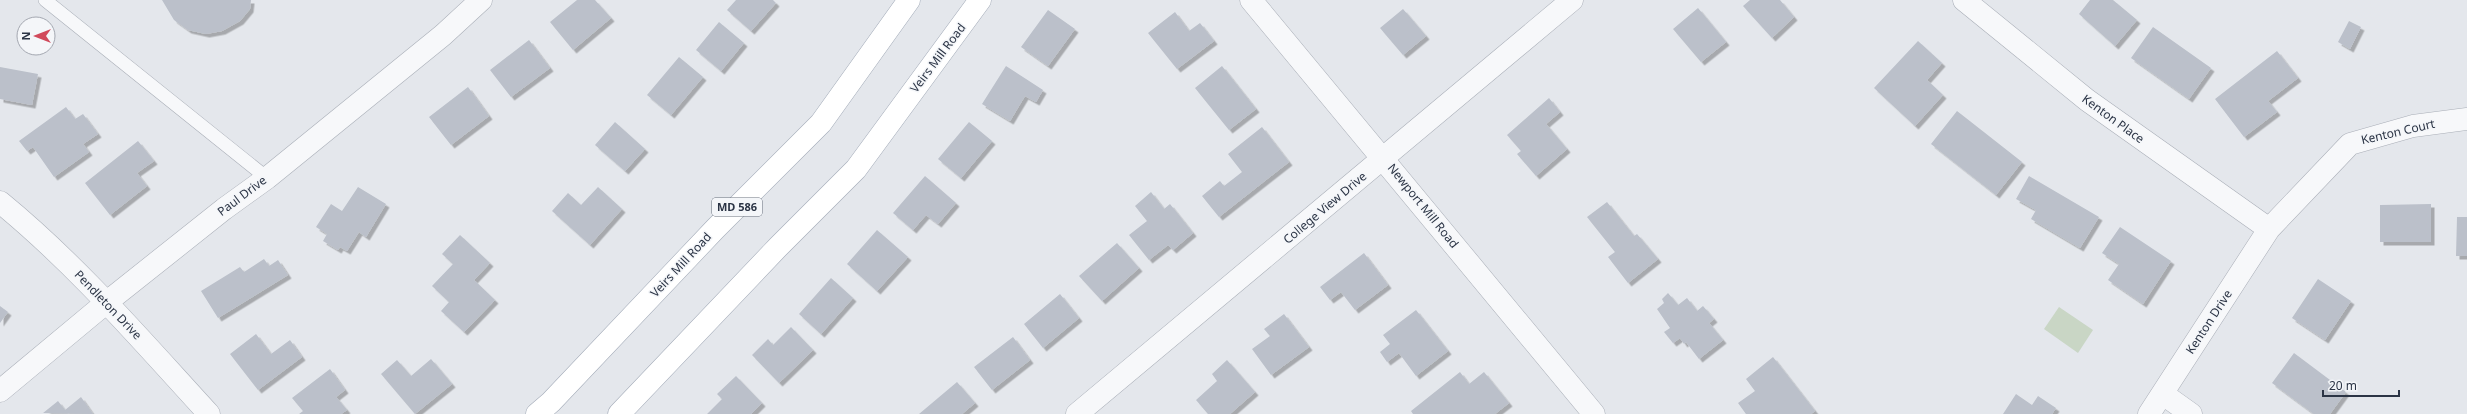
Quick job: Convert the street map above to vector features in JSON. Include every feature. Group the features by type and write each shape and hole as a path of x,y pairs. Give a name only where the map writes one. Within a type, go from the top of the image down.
{"main road":[{"name":"Veirs Mill Road","path":"537,414 556,397 715,229 821,123 909,0"},
{"name":"Veirs Mill Road","path":"619,414 778,247 856,169 980,0"}],"street":[{"name":"Paul Drive","path":"0,391 107,302 224,209 267,178 443,35 481,0"},
{"name":"Newport Mill Road","path":"1251,0 1384,158 1594,414"},
{"name":"College View Drive","path":"1077,414 1572,0"},
{"name":"Kenton Place","path":"1964,0 2087,100 2269,229"},
{"name":"Kenton Court","path":"2269,229 2350,144 2413,126 2467,119"},
{"name":"Pendleton Drive","path":"0,202 26,224 107,302 209,414"},
{"name":"Kenton Drive","path":"2149,414 2269,229"},
{"path":"2163,394 2191,414"}],"lane":[{"path":"45,0 267,178"}],"green space":[{"path":"2059,307 2093,330 2078,353 2044,329"}],"building":[{"path":"162,0 251,0 250,9 240,21 222,31 206,34 188,30 174,20"},
{"path":"577,0 595,0 611,18 573,50 550,22"},
{"path":"736,0 773,0 776,3 751,31 727,10"},
{"path":"1750,0 1780,0 1794,17 1772,38 1743,6"},
{"path":"2090,0 2113,0 2137,20 2115,46 2079,14"},
{"path":"1698,8 1726,42 1701,62 1673,29"},
{"path":"1403,9 1426,36 1403,55 1380,28"},
{"path":"1048,10 1075,29 1048,66 1021,47"},
{"path":"1175,12 1189,31 1200,23 1214,41 1177,69 1148,33"},
{"path":"2349,21 2361,27 2350,49 2338,42"},
{"path":"719,22 744,43 721,71 696,50"},
{"path":"2153,27 2211,68 2189,99 2131,58"},
{"path":"529,40 550,68 511,97 490,70"},
{"path":"1918,41 1942,63 1927,80 1943,95 1915,126 1874,88"},
{"path":"2277,51 2298,78 2268,101 2277,112 2244,137 2215,99"},
{"path":"679,57 703,77 671,115 647,95"},
{"path":"1006,66 1043,90 1036,102 1025,96 1010,121 982,104"},
{"path":"1222,66 1256,109 1229,130 1195,88"},
{"path":"0,67 38,74 32,105 0,99"},
{"path":"468,87 489,116 451,145 429,117"},
{"path":"1549,98 1560,112 1546,124 1567,149 1536,176 1517,154 1521,151 1507,135"},
{"path":"66,107 75,119 83,114 98,134 83,144 89,152 54,177 33,147 27,151 19,141"},
{"path":"1957,111 2022,162 1996,195 1931,144"},
{"path":"615,122 645,149 625,171 595,145"},
{"path":"969,122 992,141 961,178 938,159"},
{"path":"1262,127 1289,162 1219,217 1202,196 1220,181 1224,186 1242,172 1228,154"},
{"path":"138,141 154,161 137,173 147,186 110,215 85,183"},
{"path":"925,176 956,203 938,224 926,215 913,230 893,213"},
{"path":"2029,176 2099,217 2080,248 2031,219 2036,210 2016,199"},
{"path":"358,187 386,204 366,237 359,232 347,251 340,247 338,250 323,241 327,234 316,227 331,204 342,211"},
{"path":"598,187 622,209 590,245 552,211 568,193 581,205"},
{"path":"1151,192 1164,209 1170,204 1193,233 1173,250 1168,245 1149,260 1129,235 1147,221 1135,206"},
{"path":"1607,202 1634,236 1637,234 1658,259 1628,283 1608,257 1615,252 1587,217"},
{"path":"2431,204 2431,242 2380,242 2380,205"},
{"path":"2457,217 2467,217 2467,256 2456,256"},
{"path":"2120,227 2171,261 2143,304 2108,280 2119,264 2102,253"},
{"path":"877,230 908,257 877,291 847,264"},
{"path":"460,235 490,263 474,280 495,300 464,332 441,311 449,302 432,286 453,264 442,254"},
{"path":"1117,243 1139,268 1102,301 1079,276"},
{"path":"1364,253 1388,285 1355,310 1341,292 1330,300 1320,287"},
{"path":"264,259 269,266 278,260 288,275 218,318 201,291 240,267 244,272"},
{"path":"831,278 853,298 821,334 799,314"},
{"path":"2318,279 2351,301 2325,340 2292,318"},
{"path":"1668,293 1678,305 1687,298 1697,311 1703,306 1714,319 1709,323 1723,340 1699,359 1686,342 1684,344 1680,338 1673,343 1664,332 1670,328 1657,309 1664,303 1662,299"},
{"path":"1060,294 1079,318 1043,348 1024,324"},
{"path":"0,306 8,312 0,323"},
{"path":"1416,310 1448,351 1416,376 1399,353 1387,362 1380,352 1390,344 1383,335"},
{"path":"1284,314 1309,347 1271,375 1252,349 1270,336 1264,329"},
{"path":"791,327 813,350 779,383 752,355 768,339 773,345"},
{"path":"256,334 271,354 290,340 302,357 258,390 230,354"},
{"path":"1013,337 1030,360 992,390 974,367"},
{"path":"2294,353 2346,392 2330,414 2314,414 2272,383"},
{"path":"1773,357 1815,411 1811,414 1746,414 1738,403 1755,391 1746,379"},
{"path":"431,359 452,384 415,414 381,374 397,360 411,376"},
{"path":"1227,360 1255,392 1230,414 1208,414 1196,400 1217,381 1212,374"},
{"path":"330,369 345,390 336,397 347,410 341,414 299,414 303,411 292,398"},
{"path":"1460,372 1469,384 1484,372 1509,403 1495,414 1413,414 1411,411"},
{"path":"736,376 762,403 751,414 707,414 722,399 717,394"},
{"path":"957,382 975,403 962,414 919,414"},
{"path":"2016,394 2032,405 2038,396 2056,408 2052,414 2003,414"},
{"path":"81,397 93,414 43,413 58,401 65,410"}]}
